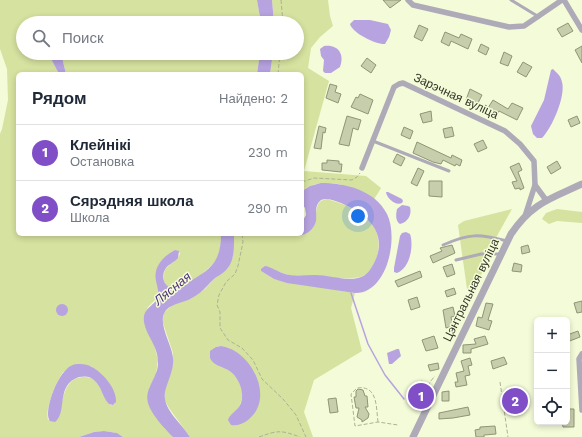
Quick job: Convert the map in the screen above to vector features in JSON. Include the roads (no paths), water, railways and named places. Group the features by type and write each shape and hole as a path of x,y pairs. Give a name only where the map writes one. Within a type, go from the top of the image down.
{"street":[{"path":"408,0 413,5 509,27 524,26 563,0 582,30"},
{"name":"Зарэчная вуліца","path":"362,168 394,87 403,83 505,132 529,153 534,161 535,185 525,216"},
{"name":"Цэнтральная вуліца","path":"413,437 507,240 525,216 538,205 582,184"},
{"path":"535,185 546,200"},
{"path":"582,354 579,359 582,410"}],"lane":[{"path":"511,0 539,17"},
{"path":"373,141 449,171"},
{"path":"443,245 460,237 473,235 507,240"},
{"path":"456,260 481,254 501,254"}],"water":[{"path":"257,0 272,0 273,16 260,16"},
{"path":"354,20 370,20 388,24 391,30 385,44 376,43 360,35 350,24"},
{"path":"324,46 337,48 341,54 342,58 340,67 331,73 325,73 323,71 324,60 321,56 320,49"},
{"path":"52,60 63,60 66,72 58,72"},
{"path":"259,60 272,60 270,72 257,72"},
{"path":"553,69 559,75 561,80 563,88 562,95 554,120 550,127 542,138 537,138 533,134 531,126 544,100 551,70"},
{"path":"321,183 330,183 349,186 375,199 387,214 392,237 388,263 382,275 375,284 366,291 355,293 287,283 274,279 261,271 261,269 265,266 289,275 320,275 353,279 364,276 375,261 379,241 373,225 350,207 334,200 324,199 319,202 317,205 316,221 314,226 308,233 304,235 304,218 306,215 304,207 304,190 310,186"},
{"path":"386,192 402,199 402,203 397,204 392,201"},
{"path":"402,205 410,207 410,215 407,220 400,224 398,223 396,213 397,209"},
{"path":"406,232 410,234 411,239 410,256 405,266 397,273 394,272 394,268 400,236 402,233"},
{"name":"Лясная","path":"221,236 234,236 234,252 230,265 198,294 167,309 163,317 165,332 173,358 172,370 166,388 166,402 172,414 190,437 173,437 162,426 148,403 147,398 149,388 157,370 158,358 155,347 146,328 144,317 147,310 158,296 156,271 163,258 175,250 179,251 178,258 166,268 163,275 164,281 168,286 171,288 177,288 199,276 210,267 217,256 221,243"},
{"path":"60,304 64,304 68,310 64,316 60,316 56,312 56,308"},
{"path":"221,346 232,349 242,356 250,365 260,388 260,400 256,411 248,420 238,425 231,425 228,420 241,403 242,394 240,384 232,373 216,364 210,358 210,351"},
{"path":"399,349 401,356 392,364 389,364 387,353"},
{"path":"80,364 91,366 105,377 112,387 116,397 116,402 113,405 109,404 97,383 91,378 83,376 79,377 67,386 64,392 59,418 55,422 50,421 48,417 48,410 55,387 62,374 69,367"},
{"path":"104,431 117,433 123,437 79,437 94,432"}],"waterway":[{"path":"351,293 368,344 385,375 404,399"}],"place":[{"name":"Клейнікі","path":"421,396"},
{"name":"Сярэдняя школа","path":"515,401"}]}
